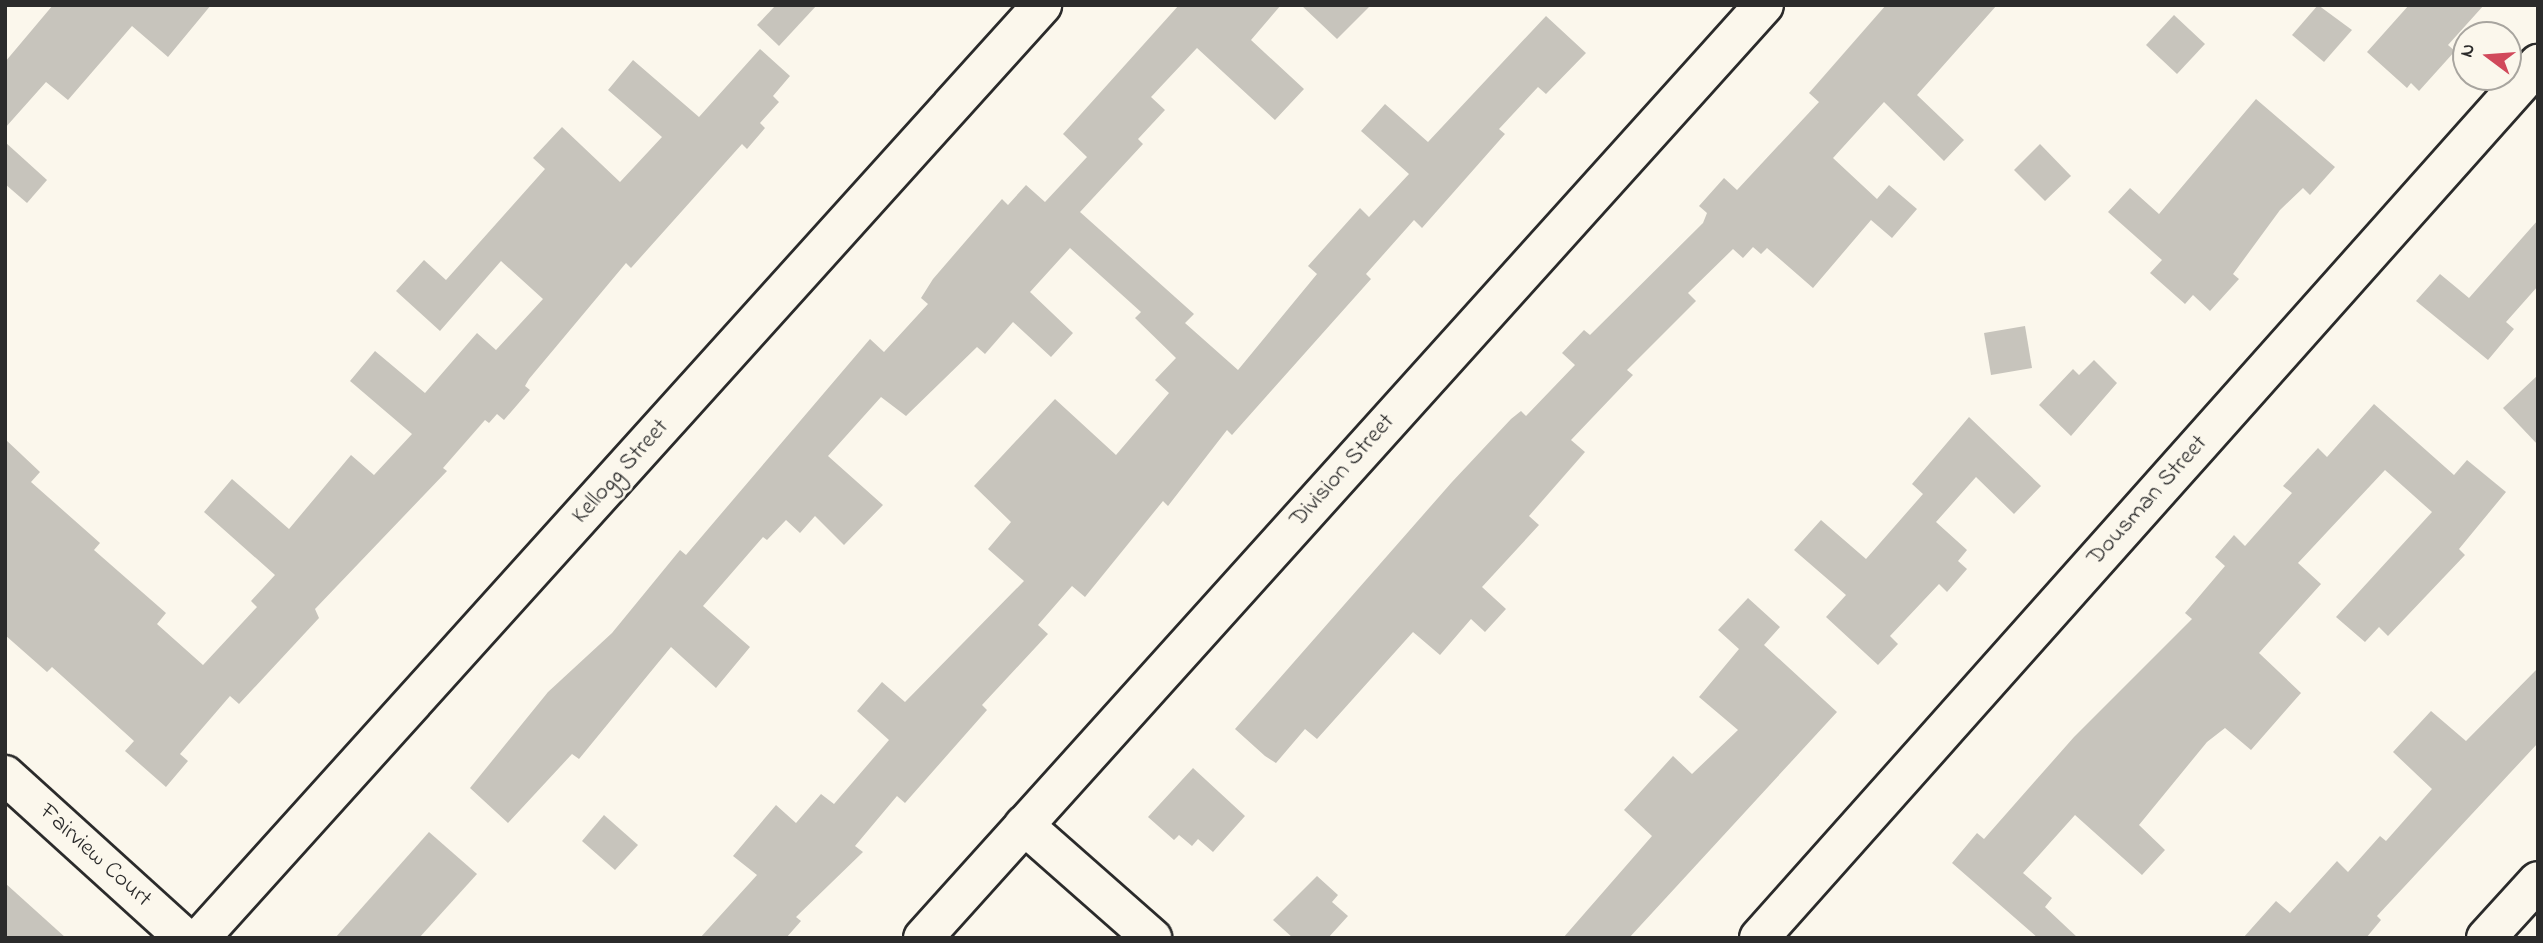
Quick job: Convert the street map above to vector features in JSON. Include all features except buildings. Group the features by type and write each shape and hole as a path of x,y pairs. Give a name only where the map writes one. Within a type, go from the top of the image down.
{"street":[{"name":"Kellogg Street","path":"200,938 1042,5"},
{"name":"Division Street","path":"923,938 1764,5"},
{"name":"Dousman Street","path":"1759,938 2538,64"},
{"name":"Fairview Court","path":"5,775 185,938"},
{"path":"1024,825 1152,938"},
{"path":"2486,938 2538,881"}]}
